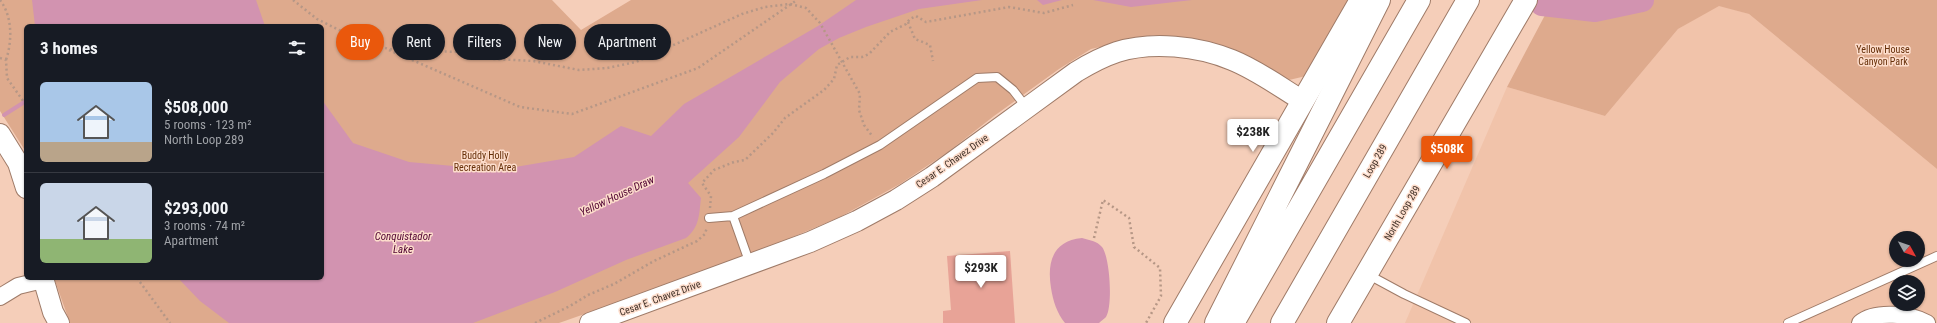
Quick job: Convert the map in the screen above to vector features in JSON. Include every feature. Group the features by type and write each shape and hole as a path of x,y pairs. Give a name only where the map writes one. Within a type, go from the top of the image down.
{"main road":[{"path":"1175,323 1361,0"},
{"path":"1216,323 1378,0"},
{"path":"1233,323 1419,0"},
{"name":"North Loop 289","path":"1338,323 1526,0"},
{"name":"Loop 289","path":"1282,323 1467,3"}],"street":[{"name":"Cesar E. Chavez Drive","path":"590,323 810,242 896,200 932,177 1076,72 1097,60 1118,52 1140,48 1187,48 1231,60 1303,101"},
{"path":"0,134 18,164 24,182"},
{"path":"0,297 18,286 39,280"},
{"path":"43,280 53,312 59,323"},
{"path":"1860,323 1879,315 1903,315 1927,323"}],"lane":[{"path":"709,218 733,216 824,174 880,146 977,78 997,78 1013,90 1027,108"},
{"path":"733,216 750,264"},
{"path":"1788,323 1937,256"},
{"path":"1366,273 1404,294 1466,323"}],"path":[{"path":"0,0 7,17 11,33 10,48 6,60 7,78 24,102"},
{"path":"293,0 316,19 336,29"},
{"path":"384,48 520,107 572,114 698,68 797,0"},
{"path":"384,48 399,51 427,53 476,52 494,59 533,60 579,70 607,68 636,62 742,14 765,7 790,4 806,8 820,23 860,94 859,110 864,126 880,146"},
{"path":"535,323 570,306 588,295 614,284 660,258 697,241 705,234 709,218 711,196 702,183 714,170 734,162 745,160 773,133 785,118 824,90 834,79 837,64 850,57 862,57 869,54 890,32 906,24 916,16 926,22 1009,7 1044,13 1073,5"},
{"path":"908,21 915,39 930,45 933,61"},
{"path":"0,58 6,60"},
{"path":"1094,238 1102,200 1129,218 1134,247 1160,268 1161,296 1146,323"},
{"path":"138,280 170,323"}],"shaded area":[{"path":"1719,5 1749,14 1937,169 1937,323 1405,323 1507,87 1605,116 1678,29"}],"green space":[{"name":"Buddy Holly Recreation Area","path":"0,0 552,0 575,24 524,24 524,60 576,60 576,25 581,30 584,28 584,60 671,60 671,24 591,24 631,0 1349,0 1306,76 1289,80 1249,57 1211,42 1154,35 1091,49 1059,69 994,116 948,152 900,184 840,217 741,259 559,323 70,323 55,280 324,280 324,24 24,24 24,149 0,111"},
{"name":"Yellow House Canyon Park","path":"1553,0 1937,0 1937,169 1749,14 1719,6 1678,29 1605,116 1507,87"}],"water":[{"path":"32,0 256,0 264,24 35,24"},
{"name":"Conquistador Lake","path":"856,0 982,0 919,9 866,27 839,38 819,49 780,82 739,137 688,183 701,198 698,220 691,234 686,238 626,260 555,292 473,323 229,323 200,301 180,280 324,280 324,103 353,143 409,162 498,170 574,157 621,126 651,136 684,104 818,26"},
{"path":"1037,0 1062,0 1043,5"},
{"path":"1093,0 1192,0 1131,7"},
{"path":"1082,238 1098,243 1105,252 1110,282 1108,311 1106,317 1099,323 1065,323 1053,298 1050,279 1051,262 1058,249 1064,244 1072,240"}],"building":[{"path":"1010,251 1015,323 943,323 943,311 951,310 947,256"}],"waterway":[{"name":"Yellow House Draw","path":"1542,4 1595,10 1642,0"},
{"path":"4,115 24,102"}]}
